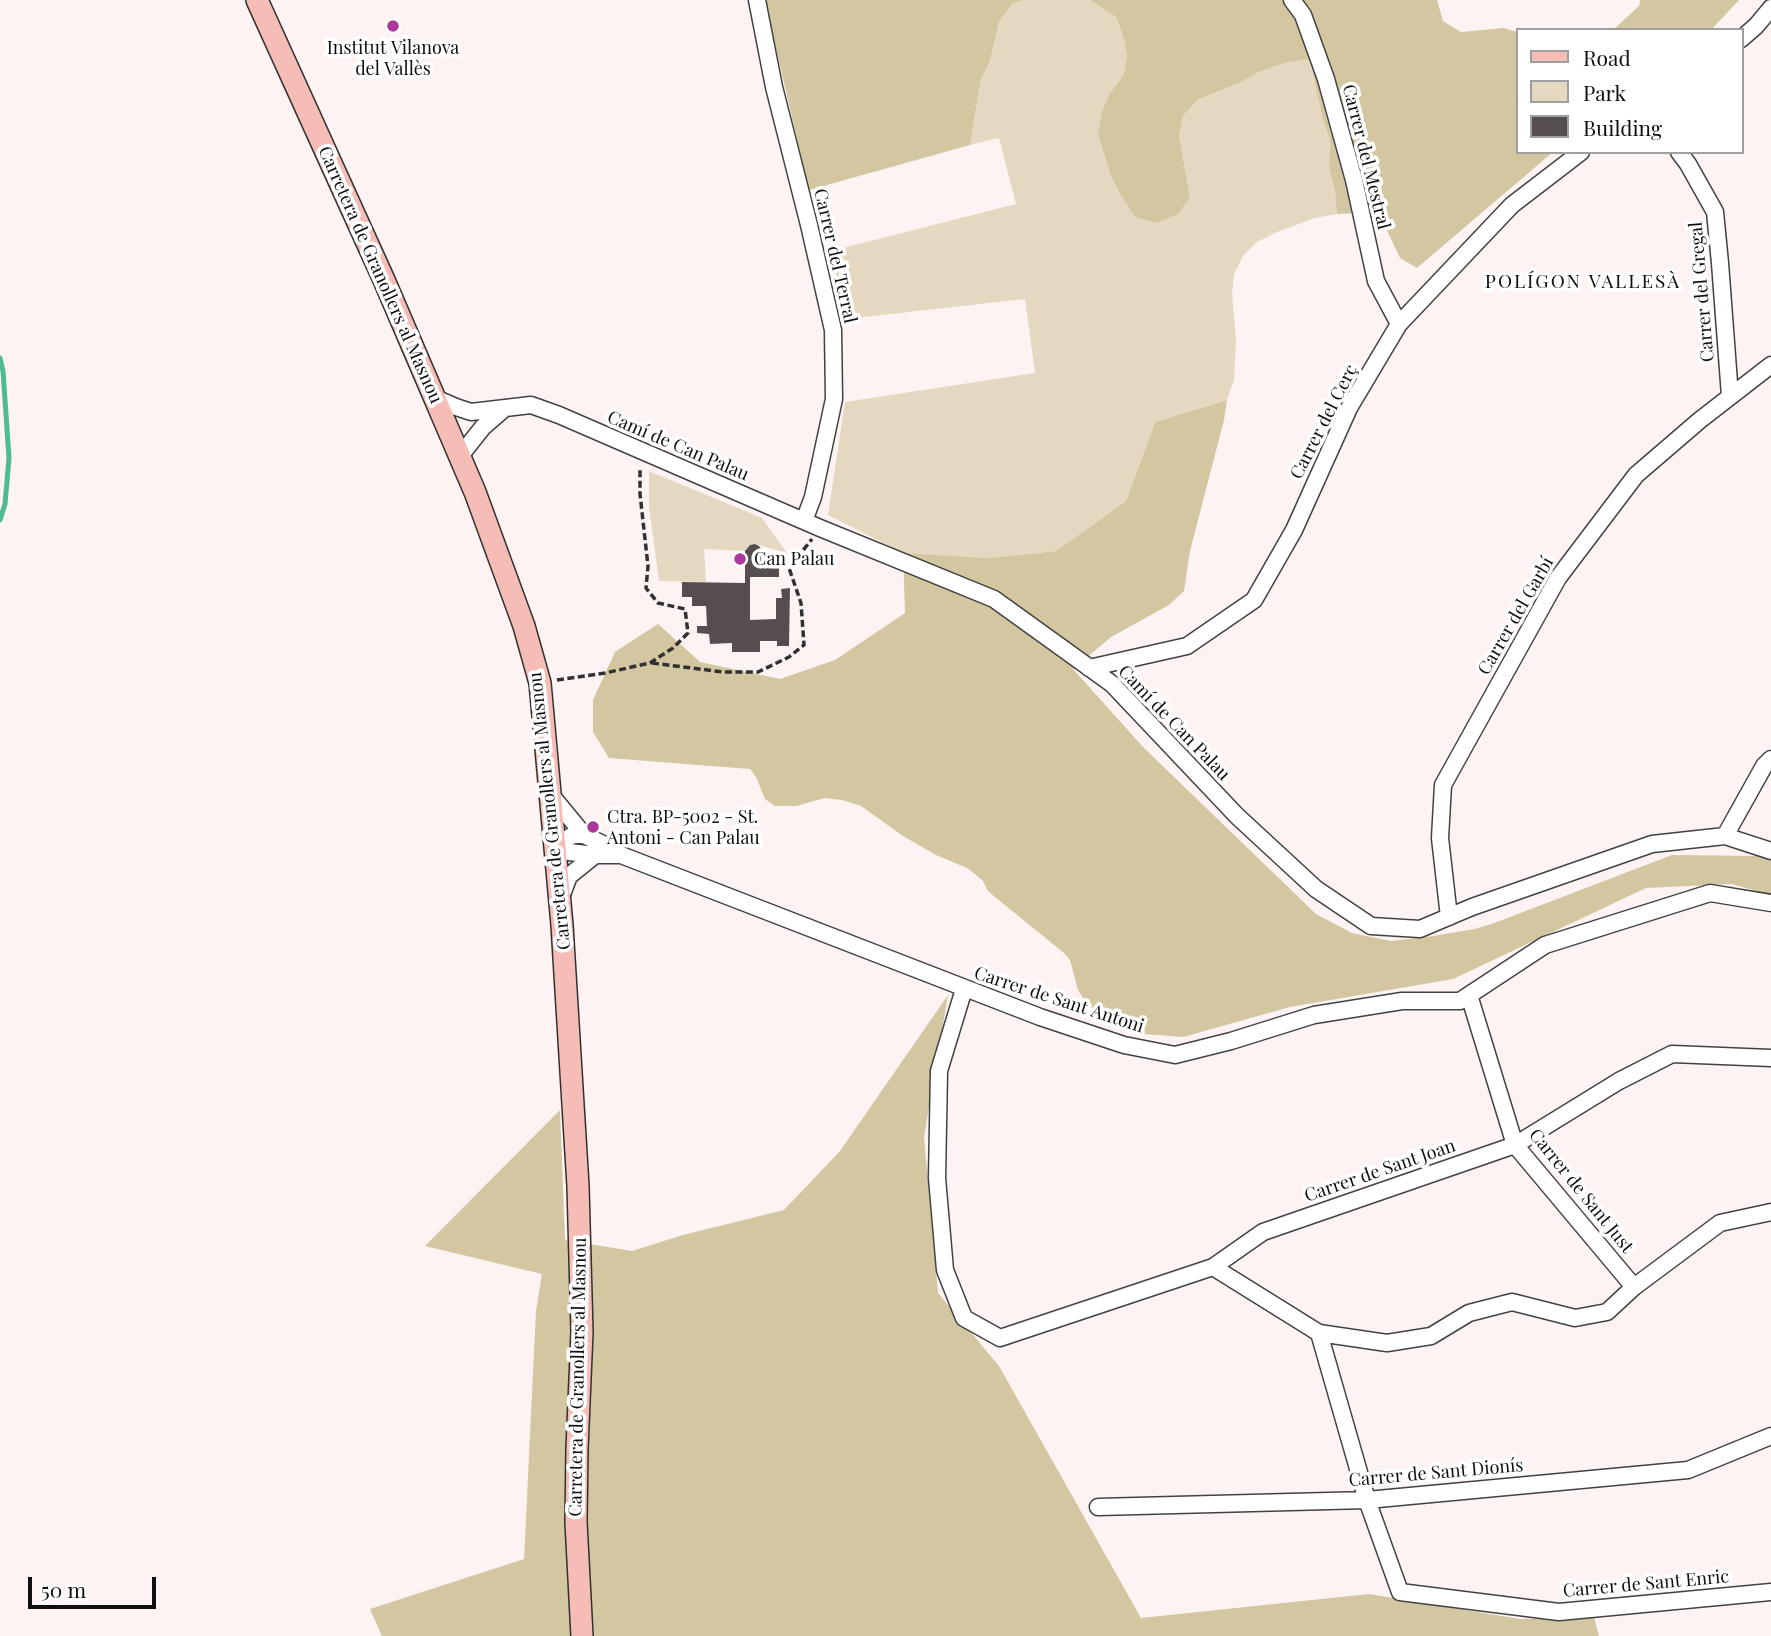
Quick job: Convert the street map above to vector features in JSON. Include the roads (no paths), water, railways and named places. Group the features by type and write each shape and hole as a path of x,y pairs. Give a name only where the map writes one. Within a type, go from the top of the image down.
{"main road":[{"name":"Carretera de Granollers al Masnou","path":"257,0 384,280 475,492 524,626 540,682 560,900 578,1186 582,1332 576,1522 582,1636"}],"street":[{"name":"Carrer del Terral","path":"757,0 774,87 833,330 834,399 813,497 804,521"},
{"name":"Carrer del Mestral","path":"1292,0 1303,15 1326,79 1354,180 1376,281 1399,324"},
{"path":"1743,37 1771,8"},
{"name":"Carrer del Cerç","path":"1089,668 1187,646 1254,600 1294,530 1349,408 1399,324 1512,205 1578,154"},
{"name":"Carrer del Gregal","path":"1680,154 1715,212 1730,396"},
{"name":"Carrer del Garbí","path":"1449,917 1440,838 1443,785 1558,578 1636,475 1771,365"},
{"name":"Camí de Can Palau","path":"435,398 471,412 531,405 559,415 820,528 994,598 1112,684 1237,816 1316,889 1371,926 1420,929 1472,907 1652,844 1725,836 1771,851"},
{"path":"460,456 483,427 505,408"},
{"path":"1725,836 1764,766 1771,759"},
{"name":"Carrer de Sant Antoni","path":"551,795 584,835 621,855 1040,1017 1124,1045 1175,1055 1314,1016 1402,1000 1460,1001 1545,945 1710,893 1771,903"},
{"path":"555,846 573,835 584,835"},
{"name":"Carrer de Sant Antoni","path":"555,846 561,851 621,855"},
{"path":"560,900 569,876 595,855"},
{"name":"Carrer de Sant Joan","path":"964,989 939,1071 937,1178 945,1270 964,1318 1000,1338 1213,1267 1263,1232 1515,1145 1619,1081 1672,1054 1771,1058"},
{"name":"Carrer de Sant Just","path":"1469,995 1515,1145 1634,1287"},
{"path":"1213,1267 1319,1333 1387,1343 1431,1336 1469,1313 1512,1302 1575,1318 1607,1312 1634,1287 1720,1223 1771,1212"},
{"path":"1319,1333 1367,1500"},
{"name":"Carrer de Sant Dionís","path":"1098,1507 1367,1500 1688,1469 1771,1436"},
{"name":"Carrer de Sant Enric","path":"1367,1500 1400,1592 1559,1612 1771,1592"}],"waterway":[{"path":"0,358 9,458 5,504 0,520"}],"place":[{"name":"Institut Vilanova del Vallès","path":"393,26"},
{"name":"Can Palau","path":"740,559"},
{"name":"Ctra. BP-5002 - St. Antoni - Can Palau","path":"593,827"}],"district":[{"name":"POLÍGON VALLESÀ","path":"1583,282"}]}
